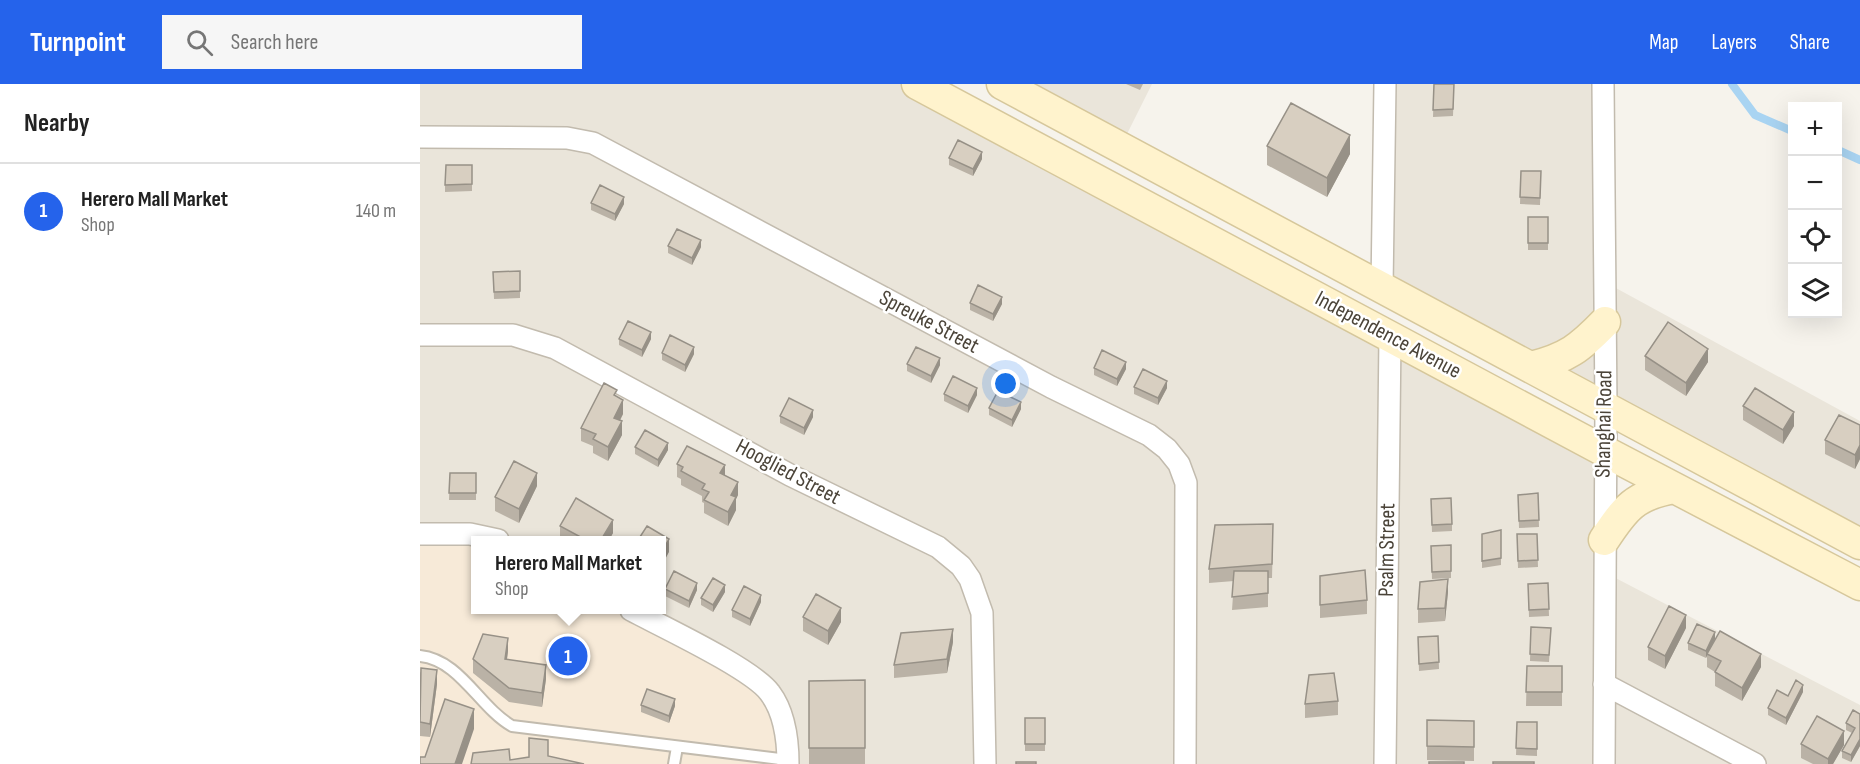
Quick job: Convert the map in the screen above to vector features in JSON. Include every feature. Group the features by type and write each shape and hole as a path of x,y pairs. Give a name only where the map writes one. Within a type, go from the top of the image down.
{"main road":[{"name":"Independence Avenue","path":"917,84 1860,585"},
{"name":"Independence Avenue","path":"1002,84 1860,544"},
{"path":"1531,367 1553,362 1572,353 1605,322"},
{"path":"1604,540 1622,512 1635,500 1654,491 1674,488"}],"street":[{"path":"1382,287 1385,84"},
{"name":"Shanghai Road","path":"1603,84 1606,408 1604,764"},
{"name":"Spreuke Street","path":"420,137 567,138 592,143 1052,387 1149,435 1167,449 1179,464 1186,483 1185,764"},
{"name":"Hooglied Street","path":"420,335 513,335 555,348 790,474 950,555 970,579 982,613 985,764"},
{"name":"Psalm Street","path":"1385,764 1390,336"},
{"path":"420,534 479,536"},
{"path":"640,614 762,683 779,708 787,742 788,762"},
{"path":"1604,684 1755,764"}],"lane":[{"path":"420,656 432,657 448,666 500,719 512,726 788,762"},
{"path":"675,764 677,747"}],"shaded area":[{"path":"420,84 917,84 1604,451 1604,572 1860,705 1860,764 788,764 635,614 666,614 666,536 471,536 471,538 420,534"},
{"path":"1033,84 1152,84 1127,134"},
{"path":"1385,84 1603,84 1606,408 1382,287"},
{"path":"1614,287 1860,421 1860,526 1615,396"},
{"path":"420,534 471,540 471,614 638,614 762,683 788,764 420,764"}],"building":[{"path":"1434,84 1454,84 1453,109 1433,110"},
{"path":"1291,103 1350,135 1327,178 1267,146"},
{"path":"958,140 982,152 973,169 949,158"},
{"path":"446,165 472,165 472,184 445,185"},
{"path":"1521,171 1541,171 1540,198 1520,197"},
{"path":"600,185 624,197 615,214 591,203"},
{"path":"1528,217 1548,217 1548,243 1528,243"},
{"path":"677,229 701,240 692,258 668,246"},
{"path":"520,271 520,291 494,292 493,272"},
{"path":"978,285 1002,297 993,314 970,303"},
{"path":"628,321 651,332 642,350 619,339"},
{"path":"1668,322 1708,349 1686,383 1645,356"},
{"path":"670,335 694,347 685,365 662,353"},
{"path":"916,347 940,358 931,376 907,364"},
{"path":"1102,350 1126,362 1117,379 1094,368"},
{"path":"1143,369 1167,381 1158,398 1134,387"},
{"path":"953,376 977,388 968,406 944,394"},
{"path":"604,383 617,390 614,395 623,400 614,418 622,421 608,447 593,439 596,434 581,428"},
{"path":"1755,388 1794,412 1783,430 1743,406"},
{"path":"998,391 1021,402 1012,420 989,408"},
{"path":"789,398 813,410 804,428 780,416"},
{"path":"1839,415 1860,425 1860,445 1855,455 1825,440"},
{"path":"645,430 668,443 658,460 635,447"},
{"path":"687,446 725,465 720,473 738,482 731,495 736,497 728,512 704,500 709,492 702,489 705,484 681,471 683,467 677,464"},
{"path":"514,461 537,473 519,509 495,497"},
{"path":"450,473 476,473 476,493 449,493"},
{"path":"1538,493 1539,520 1519,521 1518,495"},
{"path":"576,498 613,520 603,536 579,536 560,526"},
{"path":"1451,498 1452,524 1432,525 1431,499"},
{"path":"1273,524 1272,564 1209,569 1215,525"},
{"path":"647,526 664,536 641,536"},
{"path":"1501,530 1501,558 1482,561 1482,534"},
{"path":"1517,534 1537,534 1538,560 1518,561"},
{"path":"1451,545 1451,571 1432,572 1431,546"},
{"path":"1365,570 1367,600 1320,605 1320,576"},
{"path":"674,571 697,583 689,601 666,590"},
{"path":"1234,571 1268,571 1268,593 1232,597"},
{"path":"713,578 725,585 713,605 701,598"},
{"path":"1448,579 1445,608 1418,609 1420,582"},
{"path":"1548,583 1549,609 1529,610 1528,584"},
{"path":"744,586 761,595 750,619 732,610"},
{"path":"816,594 841,608 828,631 803,617"},
{"path":"1669,606 1686,615 1665,656 1648,647"},
{"path":"1697,624 1715,632 1706,651 1688,643"},
{"path":"1531,627 1551,628 1549,655 1530,654"},
{"path":"953,629 947,659 894,665 901,633"},
{"path":"1720,631 1761,654 1742,688 1715,672 1721,661 1707,654"},
{"path":"483,634 508,638 505,659 546,665 542,693 509,688 473,659"},
{"path":"1438,636 1439,662 1419,664 1418,637"},
{"path":"1527,666 1562,666 1562,692 1526,692"},
{"path":"421,668 437,670 430,724 420,722"},
{"path":"1334,673 1338,701 1305,704 1309,675"},
{"path":"865,680 865,748 809,748 809,681"},
{"path":"1796,680 1803,685 1786,718 1768,708 1777,690 1788,696"},
{"path":"647,689 675,699 669,716 641,705"},
{"path":"445,699 474,709 455,764 420,764 420,757 425,757"},
{"path":"1853,710 1860,714 1860,739 1851,755 1842,751 1855,728 1846,723"},
{"path":"1817,716 1844,731 1828,759 1801,744"},
{"path":"1025,718 1045,718 1045,744 1025,744"},
{"path":"1427,720 1474,721 1474,747 1427,746"},
{"path":"1517,722 1537,722 1537,749 1516,748"},
{"path":"529,738 548,740 548,756 584,764 471,764 473,753 509,749 510,760 529,757"},
{"path":"1016,762 1036,762 1036,764 1016,764"},
{"path":"1429,762 1464,762 1464,764 1429,764"},
{"path":"1493,762 1534,762 1534,764 1493,764"}],"waterway":[{"path":"1732,84 1755,115 1788,129"},
{"path":"1842,152 1860,160"}],"place":[{"name":"Herero Mall Market","path":"568,656"}]}
